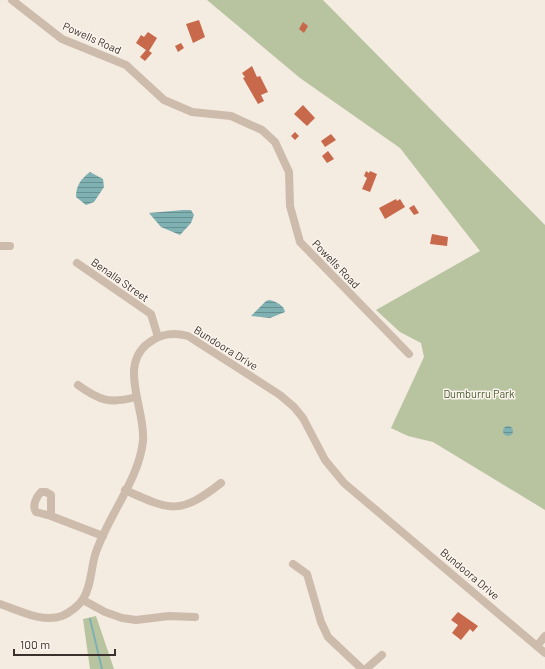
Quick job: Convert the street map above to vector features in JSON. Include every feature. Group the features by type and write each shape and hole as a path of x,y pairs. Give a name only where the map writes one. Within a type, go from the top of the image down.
{"street":[{"name":"Powells Road","path":"12,0 62,39 126,65 164,100 192,112 231,116 262,130 275,142 289,172 290,206 300,242 409,354"},
{"path":"0,246 10,246"},
{"name":"Benalla Street","path":"78,263 151,314 158,337"},
{"name":"Bundoora Drive","path":"158,337 170,334 188,336 280,395 303,418 325,460 344,482 545,653"},
{"path":"0,604 50,618 62,616 83,600 96,554 103,536 139,460 143,441 143,423 136,397 134,368 137,358 144,348 158,337"},
{"path":"78,385 93,396 105,401 123,400 136,397"},
{"path":"125,490 157,504 177,507 194,501 222,483"},
{"path":"51,516 103,536"},
{"path":"292,564 307,574 321,622 328,637 362,669"},
{"path":"83,600 105,612 122,618 136,620 169,616 195,617"},
{"path":"537,646 545,636"},
{"path":"366,669 382,655"}],"green space":[{"name":"Dumburru Park","path":"207,0 323,0 545,225 545,510 433,442 408,436 391,428 424,357 421,343 400,332 376,310 480,251 400,148 300,78"},
{"path":"96,616 114,669 90,669 83,619"}],"water":[{"path":"90,172 103,179 104,187 94,202 86,205 76,197 76,193 84,177"},
{"path":"191,210 194,215 191,223 180,235 161,227 149,213"},
{"path":"269,300 281,305 285,312 270,318 251,316 266,301"},
{"path":"506,426 510,426 512,427 512,435 506,436 503,433 503,429"}],"building":[{"path":"199,20 205,37 193,43 186,24"},
{"path":"303,22 308,26 304,33 299,29"},
{"path":"148,32 157,38 149,51 152,53 145,61 140,57 146,50 136,43 141,35 144,37"},
{"path":"181,43 184,48 178,52 175,46"},
{"path":"252,66 257,77 260,76 268,92 261,95 264,101 258,104 243,78 245,77 242,73"},
{"path":"303,105 315,118 307,126 294,114"},
{"path":"295,132 299,136 295,140 291,136"},
{"path":"331,134 336,140 325,147 321,141"},
{"path":"328,151 334,159 327,163 322,156"},
{"path":"366,171 377,174 370,192 362,189 367,178 364,176"},
{"path":"396,199 397,201 400,199 405,207 385,219 379,208"},
{"path":"414,205 419,213 414,215 409,208"},
{"path":"432,234 448,237 447,246 430,244"},
{"path":"458,612 478,626 473,632 470,629 461,640 452,633 458,625 451,620"}],"waterway":[{"path":"90,619 102,669"}]}
